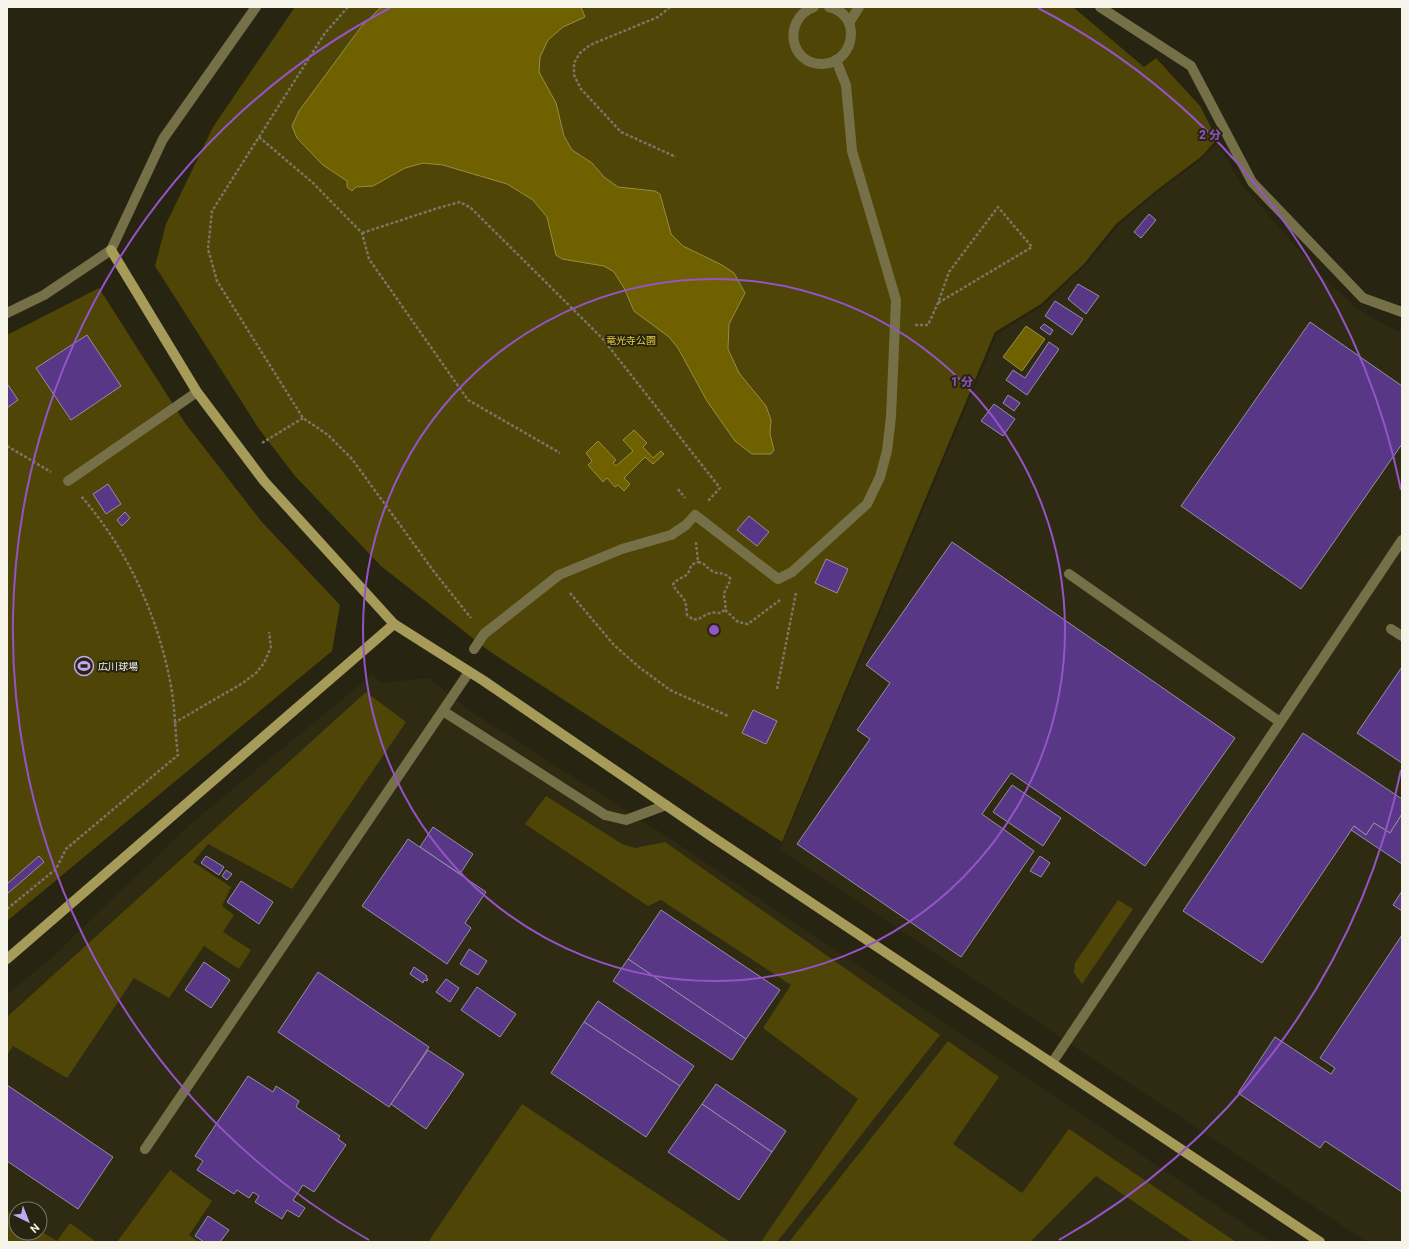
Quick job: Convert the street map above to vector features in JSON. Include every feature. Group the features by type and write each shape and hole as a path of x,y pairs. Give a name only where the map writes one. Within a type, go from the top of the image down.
{"street":[{"path":"7,313 44,295 110,250 163,139 256,7"},
{"path":"814,7 804,12 797,20 793,33 795,46 800,54 807,60 825,64 841,57 851,40 849,23 846,17 829,7"},
{"path":"849,23 859,7"},
{"path":"1100,7 1191,66 1252,182 1363,298 1402,312"},
{"path":"474,649 484,634 557,577 622,549 671,535 686,525 695,515 778,579 792,572 867,504 880,477 887,451 891,417 896,300 852,151 846,85 836,60"},
{"path":"110,250 197,392 264,481 394,624 469,672 1320,1242"},
{"path":"68,481 197,392"},
{"path":"1052,1062 1402,540"},
{"path":"1070,574 1280,722"},
{"path":"7,959 394,624"},
{"path":"1391,629 1402,636"},
{"path":"145,1149 469,672"},
{"path":"443,711 605,815 626,820 666,805"}],"path":[{"path":"348,7 326,33 212,211 208,249 217,281 303,418 328,435 352,459 435,573 484,634"},
{"path":"670,7 658,17 590,45 580,53 574,63 574,75 581,89 621,132 676,157"},
{"path":"259,137 314,183 362,233 369,259 468,400 560,453"},
{"path":"362,233 460,202 471,208 602,338 720,488 695,515"},
{"path":"895,325 928,325 949,272 998,207 1032,247 938,303"},
{"path":"262,443 303,418"},
{"path":"7,446 37,465 68,481 99,517 124,556 147,603 163,649 171,688 178,755 66,849 56,869 7,909"},
{"path":"696,537 698,562"},
{"path":"698,562 704,563 712,571 725,574 730,578 730,584 725,591 724,596 726,606 725,610 721,613 712,612 699,619 691,618 687,615 686,604 683,598 674,589 673,584 678,578 686,577 690,573 691,565 698,562"},
{"path":"777,689 802,563"},
{"path":"557,577 614,645 639,667 670,690 728,716"},
{"path":"725,610 738,622 748,624 786,595"},
{"path":"174,723 244,683 256,673 264,663 271,647 269,632"}],"shaded area":[{"path":"381,7 581,7 585,17 563,27 548,40 540,57 539,72 556,103 564,136 572,150 592,163 604,177 618,187 655,191 660,194 671,234 683,246 722,265 734,273 745,293 729,324 728,349 739,373 766,406 771,420 770,434 774,450 771,454 752,454 735,441 707,401 678,348 669,337 634,311 624,288 614,272 604,266 562,259 556,255 547,217 533,200 507,184 443,165 423,163 405,168 373,186 356,187 352,191 347,187 347,181 323,165 297,138 292,126 299,111 361,27"},
{"path":"1217,143 1241,184 1323,277 1356,308 1389,327 1402,332 1402,1242 1367,1242 780,850 997,334 1041,307 1087,264 1119,225 1159,191 1202,159"},
{"path":"1026,326 1045,339 1022,371 1003,357"},
{"path":"634,430 647,443 643,447 653,458 661,451 664,454 653,464 645,457 624,478 630,484 624,491 618,485 615,487 607,478 603,482 588,465 592,461 586,453 598,441 616,460 613,463 616,466 633,451 623,440"},
{"path":"372,675 381,683 430,678 467,709 663,834 1271,1242 7,1242 7,995 51,958 194,821"}],"green space":[{"name":"竜光寺公園","path":"295,7 1073,7 1144,67 1156,58 1200,106 1217,139 1202,156 1157,190 1116,224 1084,264 1041,304 995,332 782,842 489,651 381,566 295,476 259,429 155,266 166,224 213,127"},
{"path":"99,288 185,423 261,521 340,605 332,651 7,921 7,335"},
{"path":"366,692 406,722 292,889 208,844 193,862 231,887 222,906 234,915 223,932 251,950 239,969 204,946 169,998 134,978 67,1078 13,1046 7,1055 7,1017"},
{"path":"546,796 622,844 635,848 665,842 940,1035 777,1242 761,1242 858,1099 763,1028 791,985 661,900 648,906 525,824"},
{"path":"1118,900 1133,909 1082,984 1074,973 1075,963"},
{"path":"948,1041 999,1077 953,1144 1022,1193 1069,1129 1236,1242 1193,1242 1096,1176 1030,1242 789,1242"},
{"path":"522,1104 730,1242 428,1242"},
{"path":"170,1170 212,1201 189,1235 199,1242 117,1242"},
{"path":"7,1211 8,1241 48,1241 48,1236 57,1241 70,1223 96,1242 7,1242"}],"building":[{"path":"1149,214 1156,220 1141,238 1134,232"},
{"path":"1078,284 1099,296 1086,314 1068,299"},
{"path":"1055,301 1083,319 1072,335 1045,316"},
{"path":"1310,322 1402,386 1402,444 1301,589 1181,506"},
{"path":"1044,324 1053,330 1050,335 1040,328"},
{"path":"87,335 121,386 71,420 36,368"},
{"path":"1049,342 1059,349 1027,395 1006,380 1013,370 1025,378"},
{"path":"8,385 18,400 7,408 7,386"},
{"path":"1008,395 1020,403 1014,411 1003,403"},
{"path":"994,404 1015,419 1003,436 981,421"},
{"path":"108,484 121,504 106,514 93,494"},
{"path":"125,512 130,518 122,526 117,520"},
{"path":"749,516 769,532 757,546 737,530"},
{"path":"952,542 1235,738 1145,866 1011,773 982,814 1034,851 961,957 797,844 870,739 857,730 890,683 866,665"},
{"path":"826,559 848,569 837,593 815,583"},
{"path":"1402,667 1402,763 1357,733"},
{"path":"753,710 777,721 766,744 742,733"},
{"path":"1303,733 1402,799 1402,814 1390,833 1374,823 1366,835 1354,826 1262,963 1183,911"},
{"path":"1012,785 1061,818 1043,846 993,812"},
{"path":"1402,814 1402,864 1351,830 1354,826 1366,835 1374,823 1390,833"},
{"path":"433,827 473,854 460,874 420,847"},
{"path":"408,839 486,892 465,923 471,928 447,964 362,906"},
{"path":"39,856 44,862 7,894 7,884"},
{"path":"206,856 224,867 219,875 201,863"},
{"path":"1040,856 1050,863 1041,877 1030,871"},
{"path":"226,870 232,874 227,880 222,876"},
{"path":"241,881 273,902 259,924 227,902"},
{"path":"1402,891 1402,911 1393,905"},
{"path":"661,910 780,990 746,1039 628,959"},
{"path":"1402,935 1402,1192 1325,1141 1320,1148 1238,1093 1275,1037 1331,1074 1335,1068 1320,1058"},
{"path":"469,949 487,961 478,975 460,964"},
{"path":"628,959 746,1039 732,1060 613,981"},
{"path":"204,962 230,980 211,1008 185,990"},
{"path":"414,967 427,976 427,981 424,980 423,983 410,974"},
{"path":"318,972 429,1047 389,1107 278,1032"},
{"path":"446,979 459,988 450,1002 436,992"},
{"path":"477,987 516,1014 500,1037 461,1010"},
{"path":"598,1001 694,1066 680,1086 584,1022"},
{"path":"584,1022 680,1086 646,1137 551,1073"},
{"path":"428,1050 464,1074 426,1129 391,1104"},
{"path":"248,1076 273,1092 276,1086 299,1101 296,1107 340,1136 338,1139 346,1145 314,1192 303,1185 293,1200 305,1208 299,1217 287,1210 282,1219 255,1202 259,1196 253,1192 249,1198 237,1190 234,1194 197,1170 203,1161 195,1156"},
{"path":"716,1084 786,1131 772,1152 702,1104"},
{"path":"7,1085 113,1157 78,1209 7,1161"},
{"path":"702,1104 772,1152 739,1200 668,1152"},
{"path":"208,1216 229,1230 220,1242 204,1242 195,1236"}],"place":[{"name":"広川球場","path":"84,666"}]}
